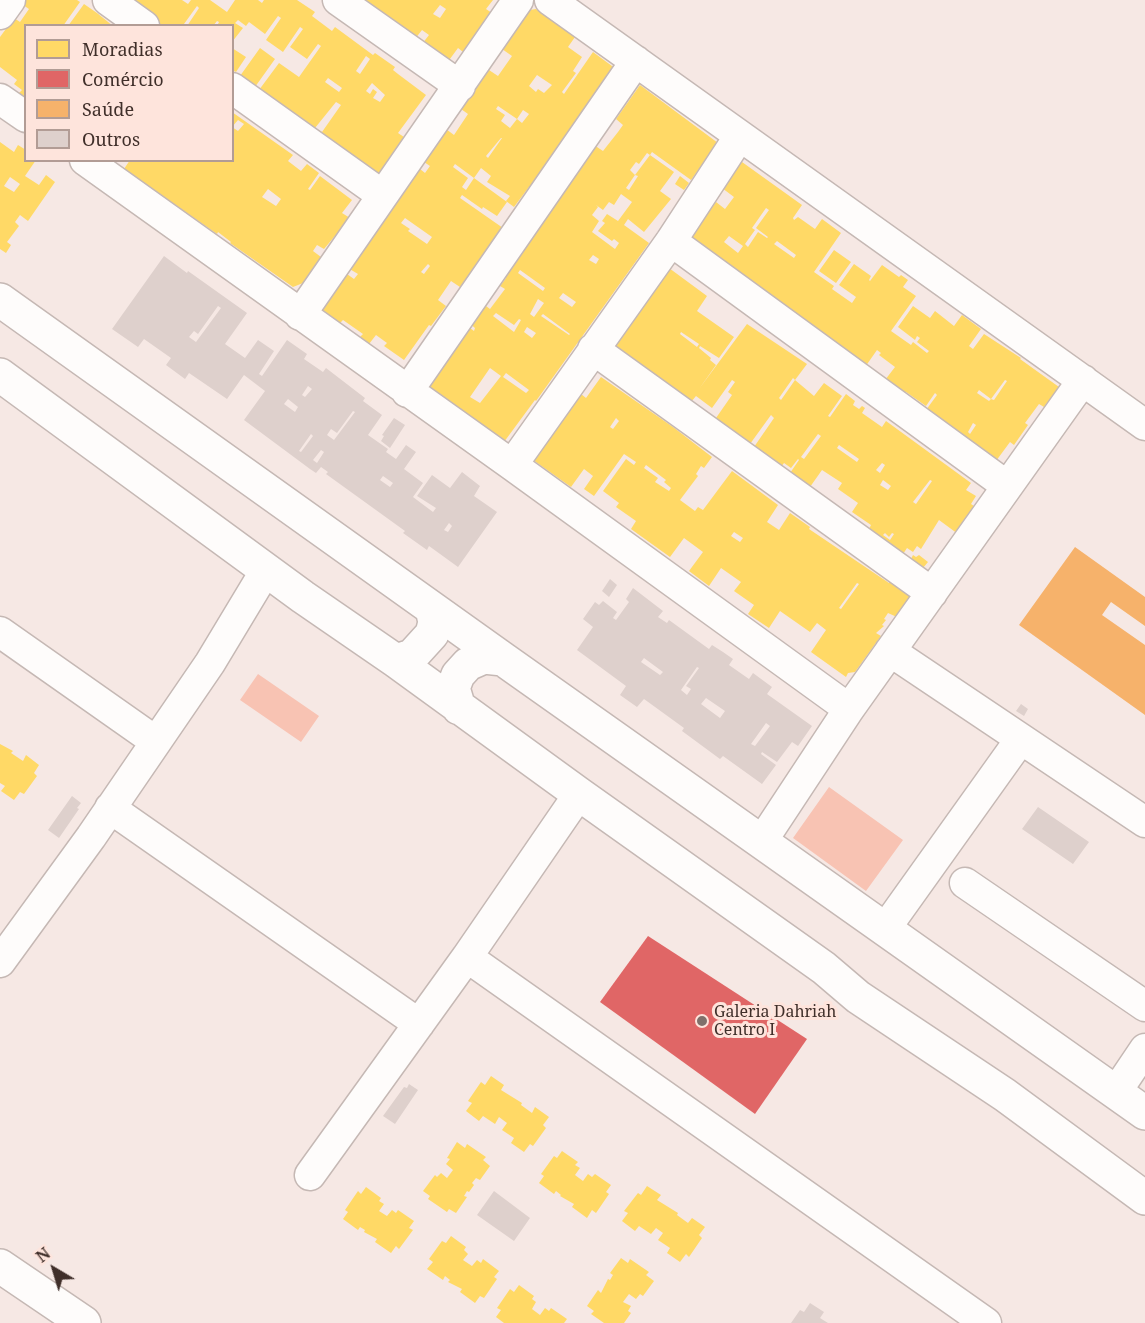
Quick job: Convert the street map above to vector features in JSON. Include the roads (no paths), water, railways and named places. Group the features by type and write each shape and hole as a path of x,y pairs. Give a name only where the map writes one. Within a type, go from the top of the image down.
{"main road":[{"path":"0,300 432,609 1145,1113"},
{"path":"0,375 266,570 824,968 858,997 1005,1095 1145,1198"},
{"path":"396,661 412,656 432,634 435,622 432,609"},
{"path":"459,708 453,688 458,675 468,664 484,657 503,659"},
{"path":"0,1266 52,1312 84,1323"}],"street":[{"path":"0,14 10,0"},
{"path":"108,0 141,24"},
{"path":"338,0 460,86"},
{"path":"300,315 518,0"},
{"path":"550,0 1145,425"},
{"path":"406,392 636,61"},
{"path":"234,89 382,195"},
{"path":"0,99 24,116"},
{"path":"512,465 671,241 739,137"},
{"path":"88,162 406,392 512,465 849,710"},
{"path":"671,241 1007,486"},
{"path":"593,349 932,593"},
{"path":"762,841 890,651 1083,380"},
{"path":"0,962 111,808 210,663 266,570"},
{"path":"0,632 155,741"},
{"path":"890,651 1145,822"},
{"path":"885,929 1020,740"},
{"path":"310,1175 467,957 579,794"},
{"path":"111,808 419,1024"},
{"path":"965,883 1145,1006"},
{"path":"467,957 986,1323"},
{"path":"1116,1092 1145,1049"}],"place":[{"name":"Galeria Dahriah Centro I","path":"702,1021"}]}
